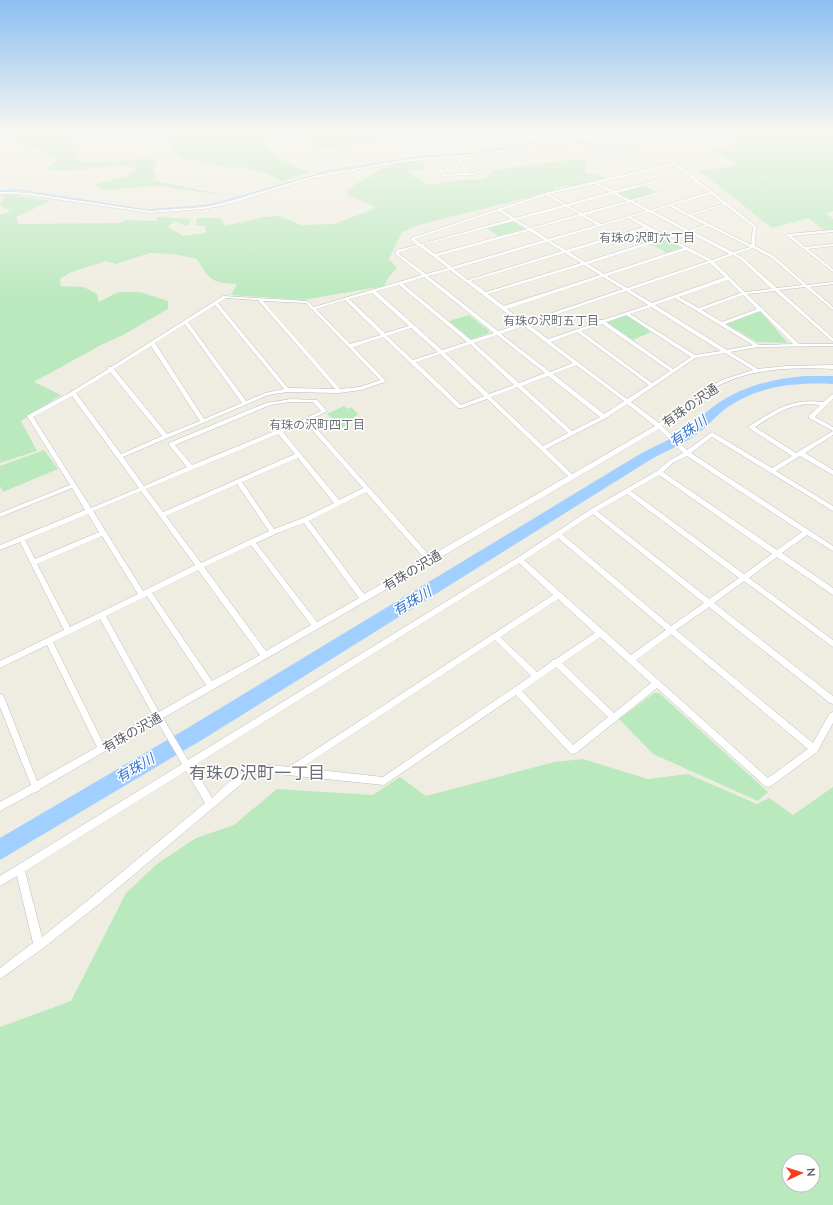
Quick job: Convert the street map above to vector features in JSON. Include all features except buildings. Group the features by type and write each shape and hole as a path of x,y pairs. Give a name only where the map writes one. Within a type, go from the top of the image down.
{"street":[{"path":"0,193 34,195 142,212 203,208 221,205 279,187"},
{"path":"576,187 546,194 412,239 659,426 685,451 833,549"},
{"path":"604,187 741,258 833,341"},
{"path":"604,417 397,254 398,251 419,245 632,187"},
{"path":"434,256 679,187"},
{"path":"704,187 755,227 753,247"},
{"path":"314,308 711,193"},
{"path":"546,194 600,225"},
{"path":"689,215 726,204"},
{"path":"669,205 773,257 833,309"},
{"path":"499,210 758,371"},
{"path":"628,217 711,261 797,345"},
{"path":"485,294 708,225"},
{"path":"468,281 648,227"},
{"path":"833,231 788,235 833,271"},
{"path":"804,248 833,245"},
{"path":"412,362 753,247"},
{"path":"504,308 688,248"},
{"path":"548,341 728,278"},
{"path":"399,283 470,342 571,433"},
{"path":"698,310 744,293 833,283"},
{"path":"373,291 441,352 572,477"},
{"path":"675,296 758,346"},
{"path":"119,457 267,394 287,390 340,391 361,388 383,381 307,302 225,298 110,368 73,393 30,416 102,533 211,686"},
{"path":"259,299 340,391"},
{"path":"346,299 460,407 577,364"},
{"path":"216,303 287,390"},
{"path":"721,324 761,309"},
{"path":"626,313 694,357"},
{"path":"186,322 245,404"},
{"path":"601,322 673,371"},
{"path":"350,346 412,326"},
{"path":"577,330 652,385"},
{"path":"152,343 203,421"},
{"path":"542,449 604,417 694,357 758,346 833,345"},
{"name":"有珠の沢通","path":"0,807 36,788 364,599 659,426 712,387 731,378 758,371 798,367 833,367"},
{"path":"110,368 166,437"},
{"path":"73,393 265,656"},
{"path":"833,396 811,417 833,429"},
{"path":"0,548 306,420 324,411 315,401 281,401 268,404 171,444 191,468"},
{"path":"824,404 811,401 790,404 751,427 833,473"},
{"path":"306,420 430,560"},
{"path":"279,431 338,503"},
{"path":"772,471 833,432"},
{"path":"0,881 559,535 593,511 659,472 685,451 712,434 833,509"},
{"path":"162,515 299,455"},
{"path":"659,472 833,592"},
{"path":"238,481 273,532"},
{"path":"0,515 72,486"},
{"path":"0,665 200,566 273,532 305,520 366,489"},
{"path":"627,491 833,644"},
{"path":"593,511 833,700"},
{"path":"305,520 364,599"},
{"path":"630,660 807,532"},
{"path":"33,563 102,533"},
{"path":"559,535 814,748"},
{"path":"21,539 68,631"},
{"path":"252,542 316,626"},
{"path":"519,560 768,783 814,748 833,716"},
{"path":"290,771 558,595"},
{"path":"102,615 166,731 211,804"},
{"path":"0,974 40,946 120,881 249,772 258,768 384,781 600,633"},
{"path":"496,636 536,676"},
{"path":"49,641 102,749"},
{"path":"556,662 613,717"},
{"path":"516,690 573,750 656,684"},
{"path":"0,697 36,788"},
{"path":"20,868 40,946"}],"green space":[{"path":"100,187 141,187 103,190"},
{"path":"167,187 186,187 229,196"},
{"path":"352,187 558,187 555,188 553,191 415,226 402,232 389,259 397,268 388,278 384,286 303,300 231,295 237,284 222,283 212,279 205,272 197,259 173,254 150,253 116,264 106,261 69,273 60,279 61,286 84,287 97,294 99,302 118,292 140,292 168,301 168,309 123,335 101,345 34,382 61,395 21,421 37,451 0,463 0,215 11,211 0,206 5,194 50,201 16,217 19,224 120,223 126,220 156,221 158,217 191,219 188,225 175,221 168,227 183,236 206,233 205,226 196,225 197,218 220,218 225,226 263,217 280,216 301,225 334,224 374,209 374,206 348,195 347,191"},
{"path":"639,187 647,187 657,192 630,200 617,193"},
{"path":"721,187 833,187 833,211 826,213 833,219 833,229 824,230 808,218 772,228"},
{"path":"512,221 525,229 498,236 486,228"},
{"path":"666,239 682,248 667,253 650,244"},
{"path":"761,312 788,343 757,342 726,324"},
{"path":"469,315 489,331 489,333 472,339 449,321"},
{"path":"628,316 651,332 633,340 608,323"},
{"path":"344,406 348,409 351,407 358,414 343,428 327,414"},
{"path":"44,450 58,469 3,492 0,486 0,466"},
{"path":"654,693 659,693 768,792 758,801 653,754 619,719"},
{"path":"583,759 648,779 688,774 757,804 769,798 793,815 833,787 833,1205 0,1205 0,1027 71,1001 126,893 157,864 196,838 234,825 277,789 373,795 400,777 426,796 554,762"}],"waterway":[{"path":"0,191 20,190 146,210 210,205 272,187"},
{"name":"有珠川","path":"0,850 198,732 645,457 688,434 734,398 761,387 790,381 833,380"}],"district":[{"name":"有珠の沢町六丁目","path":"647,238"},
{"name":"有珠の沢町五丁目","path":"551,321"},
{"name":"有珠の沢町四丁目","path":"317,425"},
{"name":"有珠の沢町一丁目","path":"257,773"}]}
